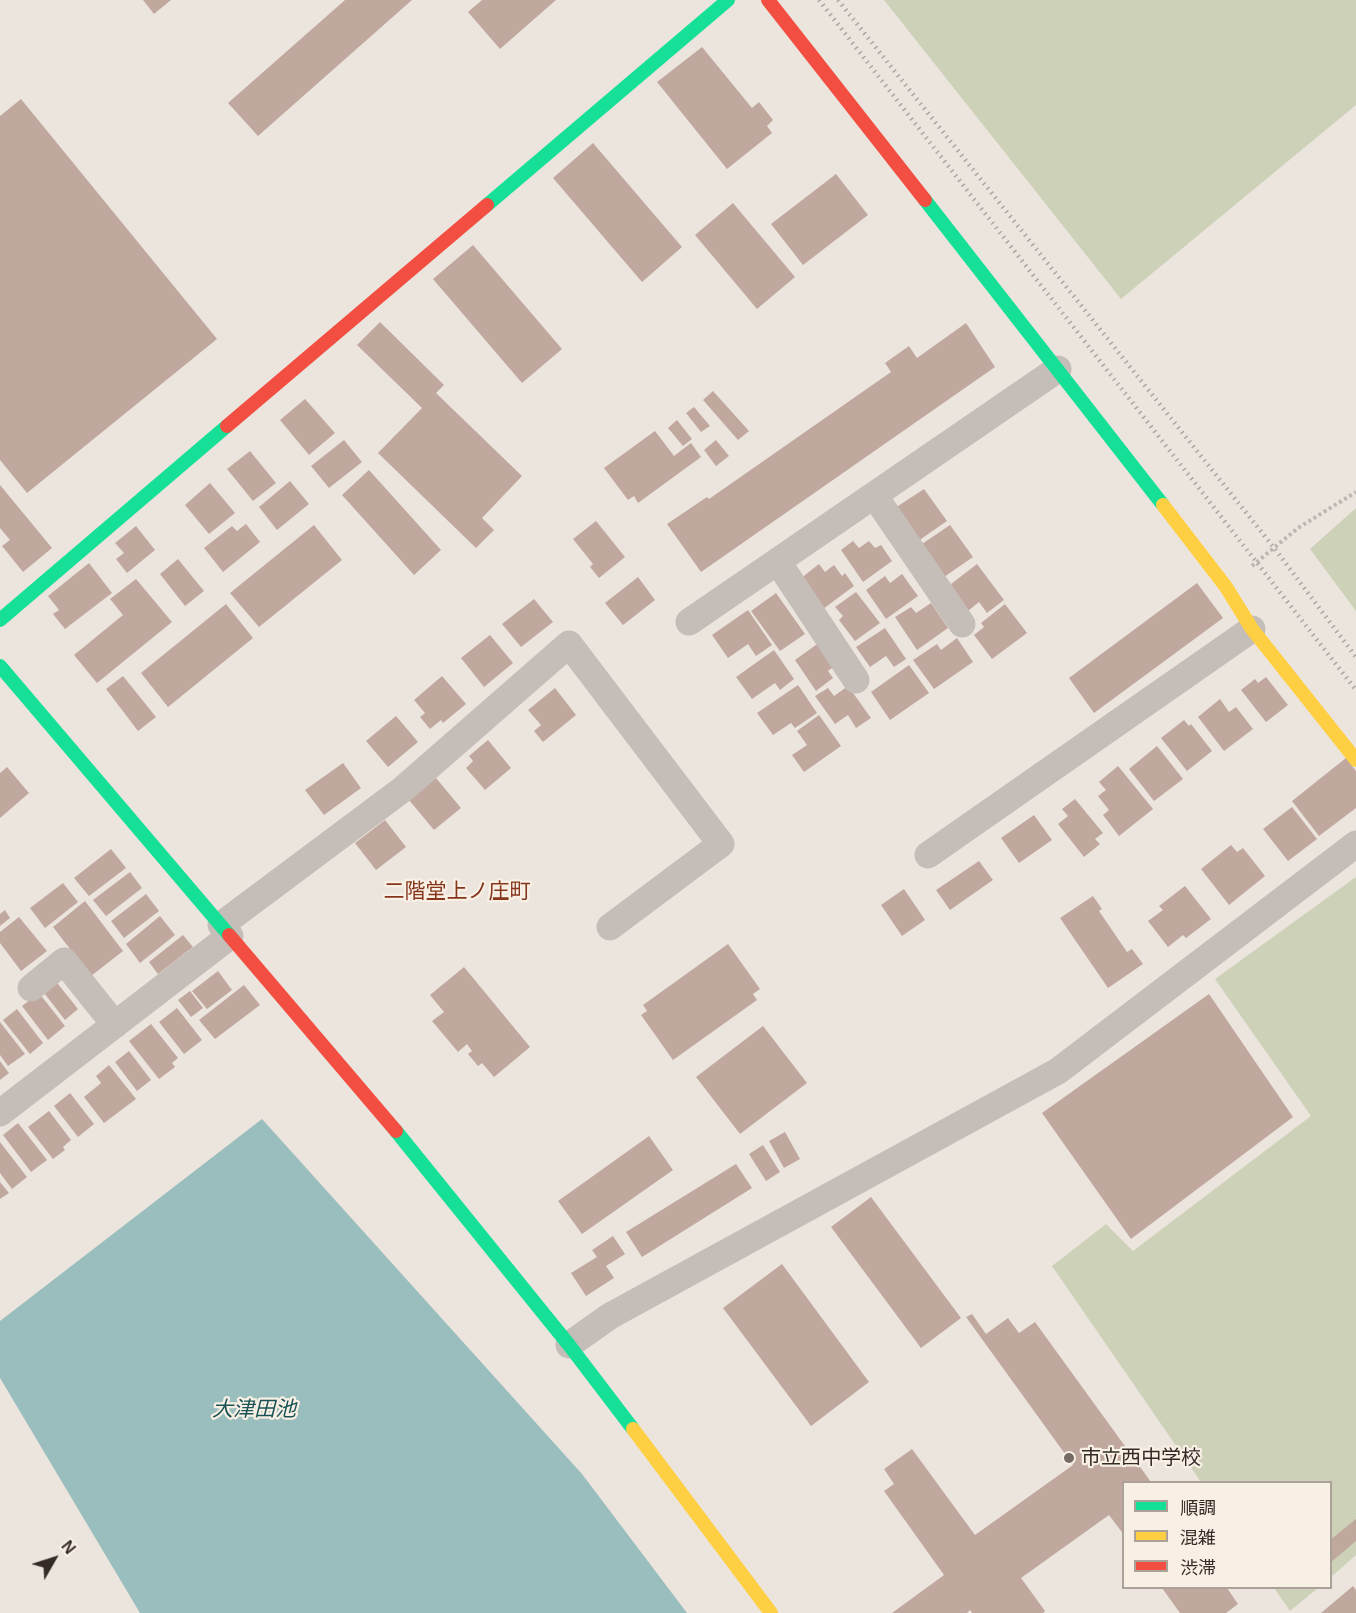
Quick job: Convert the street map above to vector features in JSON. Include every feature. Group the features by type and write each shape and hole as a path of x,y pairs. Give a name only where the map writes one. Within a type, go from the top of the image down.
{"street":[{"path":"0,620 728,0"},
{"path":"768,0 1058,369 1226,587 1252,629 1356,760"},
{"path":"689,622 1058,369"},
{"path":"874,495 962,624"},
{"path":"778,562 856,680"},
{"path":"928,855 1252,629"},
{"path":"0,1113 115,1025 226,931 403,789 569,644 721,844 610,927"},
{"path":"0,666 422,1162 569,1345 771,1613"},
{"path":"569,1345 610,1316 1058,1071 1356,844"},
{"path":"31,988 64,961 115,1025"}],"path":[{"path":"1226,587 1298,528 1356,492"}],"green space":[{"path":"884,0 1356,0 1356,105 1121,299"},
{"path":"1356,508 1356,611 1310,549"},
{"path":"1356,877 1356,1555 1332,1576 1332,1481 1200,1481 1052,1266 1106,1224 1133,1251 1311,1116 1215,979"},
{"path":"1275,1589 1317,1589 1290,1611"}],"water":[{"name":"大津田池","path":"262,1119 582,1474 687,1613 140,1613 0,1378 0,1321"}],"building":[{"path":"143,0 171,0 154,14"},
{"path":"345,0 412,0 258,136 228,103"},
{"path":"482,0 556,0 500,49 468,12"},
{"path":"702,47 752,108 759,102 773,120 767,126 772,133 727,169 657,82"},
{"path":"21,99 217,339 27,493 0,460 0,116"},
{"path":"593,143 682,247 642,282 553,178"},
{"path":"836,174 868,215 803,265 771,224"},
{"path":"733,203 795,277 757,309 695,235"},
{"path":"473,245 562,349 522,383 433,279"},
{"path":"380,322 444,385 436,393 522,476 482,518 494,530 476,548 378,453 422,408 357,345"},
{"path":"966,323 995,367 701,572 667,524 707,497 709,499 891,372 885,363 909,346 917,358"},
{"path":"713,391 749,431 738,440 703,400"},
{"path":"305,399 335,433 309,455 280,420"},
{"path":"694,407 710,426 701,432 686,413"},
{"path":"677,420 692,439 683,446 668,428"},
{"path":"655,431 674,456 691,443 701,457 638,503 634,496 628,500 604,468"},
{"path":"344,440 362,462 329,488 311,466"},
{"path":"716,440 729,456 716,466 704,450"},
{"path":"250,451 276,483 253,501 227,469"},
{"path":"369,470 441,550 414,575 342,495"},
{"path":"290,481 309,504 277,530 259,507"},
{"path":"210,483 235,513 209,534 185,505"},
{"path":"0,485 52,548 23,572 2,546 10,540 0,528"},
{"path":"924,489 947,521 918,541 895,508"},
{"path":"596,521 625,557 599,578 590,567 593,564 573,539"},
{"path":"246,524 260,542 223,572 204,548 232,526 237,531"},
{"path":"314,525 342,560 259,627 230,593"},
{"path":"950,525 973,557 944,577 922,544"},
{"path":"136,526 155,550 127,573 116,559 124,553 115,543"},
{"path":"853,541 859,548 869,541 875,548 881,545 892,561 863,582 841,550"},
{"path":"178,559 204,591 185,606 160,574"},
{"path":"89,563 112,593 65,629 53,614 59,610 48,596"},
{"path":"819,564 825,572 834,565 842,576 845,573 854,586 823,609 800,579"},
{"path":"977,564 1004,600 987,613 979,602 963,615 951,584"},
{"path":"902,574 918,596 886,619 866,590 885,576 890,583"},
{"path":"638,577 655,600 623,625 605,603"},
{"path":"136,579 172,622 97,683 74,655 123,615 110,599"},
{"path":"1197,583 1223,618 1094,713 1069,678"},
{"path":"856,592 880,623 855,641 839,620 843,616 835,607"},
{"path":"776,593 805,634 780,651 751,611"},
{"path":"534,599 553,622 521,647 502,624"},
{"path":"931,603 948,628 917,650 895,617 911,607 916,613"},
{"path":"226,604 253,638 168,707 141,673"},
{"path":"1005,604 1027,633 992,659 974,635 984,627 981,623"},
{"path":"748,610 772,645 756,656 748,644 728,658 712,635"},
{"path":"885,628 906,659 894,667 886,656 870,667 856,647"},
{"path":"490,635 513,663 484,687 461,658"},
{"path":"957,638 973,662 934,689 913,660 937,644 941,650"},
{"path":"820,642 836,665 828,671 833,678 816,691 795,660"},
{"path":"774,650 794,679 780,690 775,683 752,699 736,677"},
{"path":"909,665 929,693 890,720 871,692"},
{"path":"123,676 156,717 138,731 106,689"},
{"path":"442,676 466,704 443,723 441,720 430,729 420,717 425,713 414,700"},
{"path":"1266,677 1288,705 1266,722 1241,690 1255,679 1258,683"},
{"path":"798,685 817,713 795,728 791,723 773,735 757,713"},
{"path":"848,686 871,718 856,728 848,715 835,724 815,696 828,688 834,696"},
{"path":"555,688 576,715 543,742 534,731 541,725 528,710"},
{"path":"1220,699 1229,712 1236,707 1253,729 1224,751 1198,717"},
{"path":"819,715 841,746 804,772 792,755 807,745 797,731"},
{"path":"396,716 418,742 388,767 366,741"},
{"path":"1184,720 1189,726 1191,724 1212,751 1187,771 1161,738"},
{"path":"488,740 511,768 485,790 466,768 473,761 469,756"},
{"path":"1157,746 1183,779 1154,801 1129,769"},
{"path":"1346,758 1356,771 1356,808 1319,836 1292,801"},
{"path":"343,763 361,788 324,815 305,790"},
{"path":"1118,766 1153,809 1119,836 1103,815 1109,810 1098,796 1106,790 1099,782"},
{"path":"7,767 29,793 0,818 0,773"},
{"path":"436,778 461,808 434,830 409,800"},
{"path":"1075,799 1103,833 1095,839 1100,844 1084,857 1058,824 1068,816 1062,809"},
{"path":"1292,807 1317,839 1288,861 1263,829"},
{"path":"1034,815 1052,840 1019,863 1001,838"},
{"path":"385,820 406,847 376,870 355,843"},
{"path":"1231,845 1237,852 1243,848 1265,876 1229,905 1201,869"},
{"path":"111,849 126,868 89,896 74,878"},
{"path":"979,861 993,880 950,910 936,890"},
{"path":"130,872 142,888 106,916 93,900"},
{"path":"63,883 78,902 45,928 30,908"},
{"path":"1185,886 1211,919 1186,938 1183,935 1168,947 1148,921 1163,910 1159,906"},
{"path":"904,889 925,920 902,936 881,905"},
{"path":"146,894 159,911 124,938 111,921"},
{"path":"1093,896 1102,909 1099,911 1127,952 1132,949 1143,964 1108,988 1060,918"},
{"path":"85,901 123,951 91,976 53,927"},
{"path":"5,910 10,918 0,926 0,914"},
{"path":"160,916 175,935 140,963 126,944"},
{"path":"19,917 47,951 21,971 0,943 0,932"},
{"path":"183,935 193,947 158,974 149,962"},
{"path":"728,944 760,989 753,994 757,1000 673,1060 641,1015 647,1011 643,1005"},
{"path":"464,967 530,1047 494,1077 482,1063 478,1066 468,1054 472,1051 467,1044 458,1052 432,1021 444,1012 430,995"},
{"path":"218,971 232,990 207,1009 192,991"},
{"path":"54,979 78,1009 65,1020 41,989"},
{"path":"244,985 260,1005 215,1039 199,1020"},
{"path":"190,991 203,1008 191,1017 178,1000"},
{"path":"39,993 65,1026 48,1040 22,1006"},
{"path":"1209,994 1293,1117 1131,1239 1042,1113"},
{"path":"177,1008 202,1040 184,1054 159,1022"},
{"path":"17,1009 43,1043 30,1054 3,1020"},
{"path":"0,1022 25,1054 8,1066 0,1055"},
{"path":"151,1024 178,1058 172,1063 175,1067 159,1079 129,1041"},
{"path":"763,1026 807,1083 740,1134 696,1077"},
{"path":"129,1051 151,1080 137,1091 115,1062"},
{"path":"0,1061 9,1073 0,1080"},
{"path":"109,1065 136,1099 104,1123 84,1097 101,1083 96,1076"},
{"path":"70,1093 94,1124 78,1137 54,1106"},
{"path":"49,1111 71,1140 63,1147 65,1150 53,1159 28,1127"},
{"path":"18,1123 47,1160 31,1172 3,1135"},
{"path":"785,1132 800,1159 784,1168 769,1141"},
{"path":"649,1136 673,1170 582,1234 558,1201"},
{"path":"0,1142 27,1177 12,1189 0,1173"},
{"path":"763,1145 780,1172 766,1181 749,1154"},
{"path":"736,1164 752,1188 642,1257 626,1232"},
{"path":"0,1182 9,1193 0,1199"},
{"path":"871,1197 961,1318 921,1348 831,1227"},
{"path":"613,1236 625,1254 606,1266 614,1278 586,1296 571,1273 597,1257 592,1250"},
{"path":"782,1264 869,1382 811,1426 723,1308"},
{"path":"972,1314 986,1334 1008,1318 1019,1333 1035,1322 1150,1481 1122,1481 1122,1532 1109,1515 1021,1578 1045,1611 1043,1613 972,1613 970,1610 967,1613 892,1613 944,1575 884,1491 894,1484 884,1469 912,1449 975,1535 1073,1465 966,1317"},
{"path":"1356,1519 1356,1541 1332,1561 1332,1538"},
{"path":"1353,1586 1356,1590 1356,1613 1321,1613"},
{"path":"1163,1589 1228,1589 1238,1604 1226,1613 1180,1613"}],"railway":[{"path":"819,0 1356,690"},
{"path":"838,0 1275,549 1356,657"}],"traffic: fast":[{"path":"487,205 728,0"},
{"path":"925,200 1163,505"},
{"path":"0,620 227,426"},
{"path":"0,666 229,935"},
{"path":"396,1131 569,1345 633,1429"}],"traffic: slow":[{"path":"1163,505 1226,587 1252,629 1356,760"},
{"path":"633,1429 771,1613"}],"traffic: jam":[{"path":"768,0 925,200"},
{"path":"227,426 487,205"},
{"path":"229,935 396,1131"}],"place":[{"name":"市立西中学校","path":"1069,1458"}],"district":[{"name":"二階堂上ノ庄町","path":"457,892"}]}
